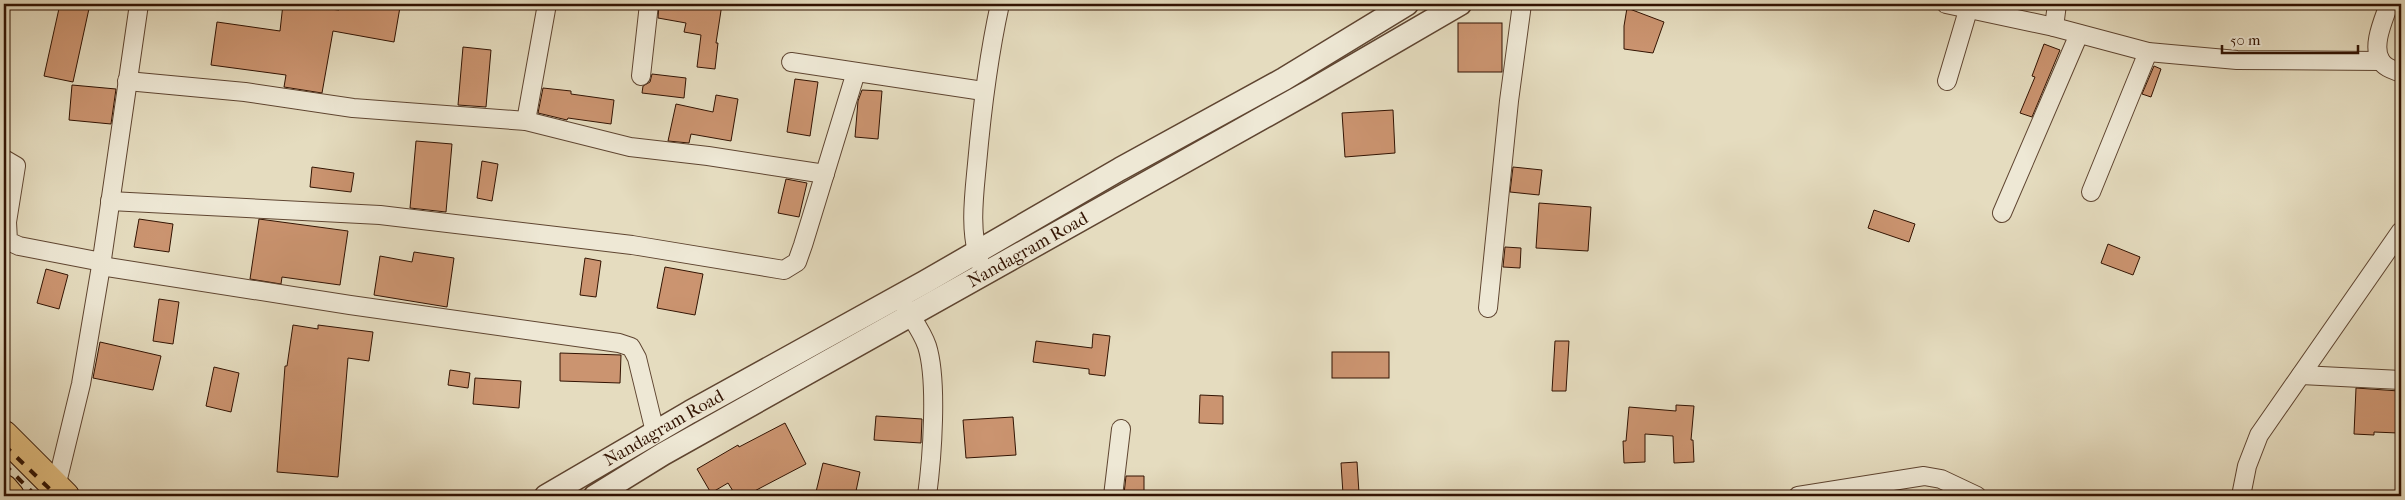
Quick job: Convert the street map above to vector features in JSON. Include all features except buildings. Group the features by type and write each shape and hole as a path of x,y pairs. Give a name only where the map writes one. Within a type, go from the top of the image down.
{"main road":[{"path":"4,435 60,492"},
{"path":"4,490 10,496"}],"street":[{"path":"60,492 81,384 101,264 139,4"},
{"path":"526,121 546,4"},
{"path":"641,76 649,4"},
{"path":"980,262 974,228 974,197 983,91 1000,4"},
{"name":"Nandagram Road","path":"595,496 616,490 663,454 910,316 980,262 1120,169 1284,79 1407,4"},
{"name":"Nandagram Road","path":"546,496 655,432 899,296 980,262 1400,39 1460,4"},
{"path":"1488,308 1509,101 1522,4"},
{"path":"1946,4 1975,7 2148,52 2237,60 2381,61 2388,67 2401,73"},
{"path":"2054,27 2057,4"},
{"path":"2381,61 2379,40 2389,4"},
{"path":"1948,81 1975,7"},
{"path":"1387,16 1400,39"},
{"path":"2002,213 2078,34"},
{"path":"2091,192 2148,52"},
{"path":"791,62 983,91"},
{"path":"110,201 380,215 632,245 784,270 797,262 856,72"},
{"path":"127,81 245,92 353,108 526,121 630,147 708,156 824,174"},
{"path":"4,159 16,166 6,222 8,241 19,246 101,264 350,306 619,343 631,347 637,358 655,432"},
{"path":"2241,496 2247,466 2259,435 2401,231"},
{"path":"899,296 927,348 932,386 927,496"},
{"path":"2300,375 2401,380"},
{"path":"1113,496 1121,429"},
{"path":"1798,496 1924,476 1941,479 1977,496"}],"railway":[{"path":"4,445 57,496"},
{"path":"4,464 36,496"}]}
